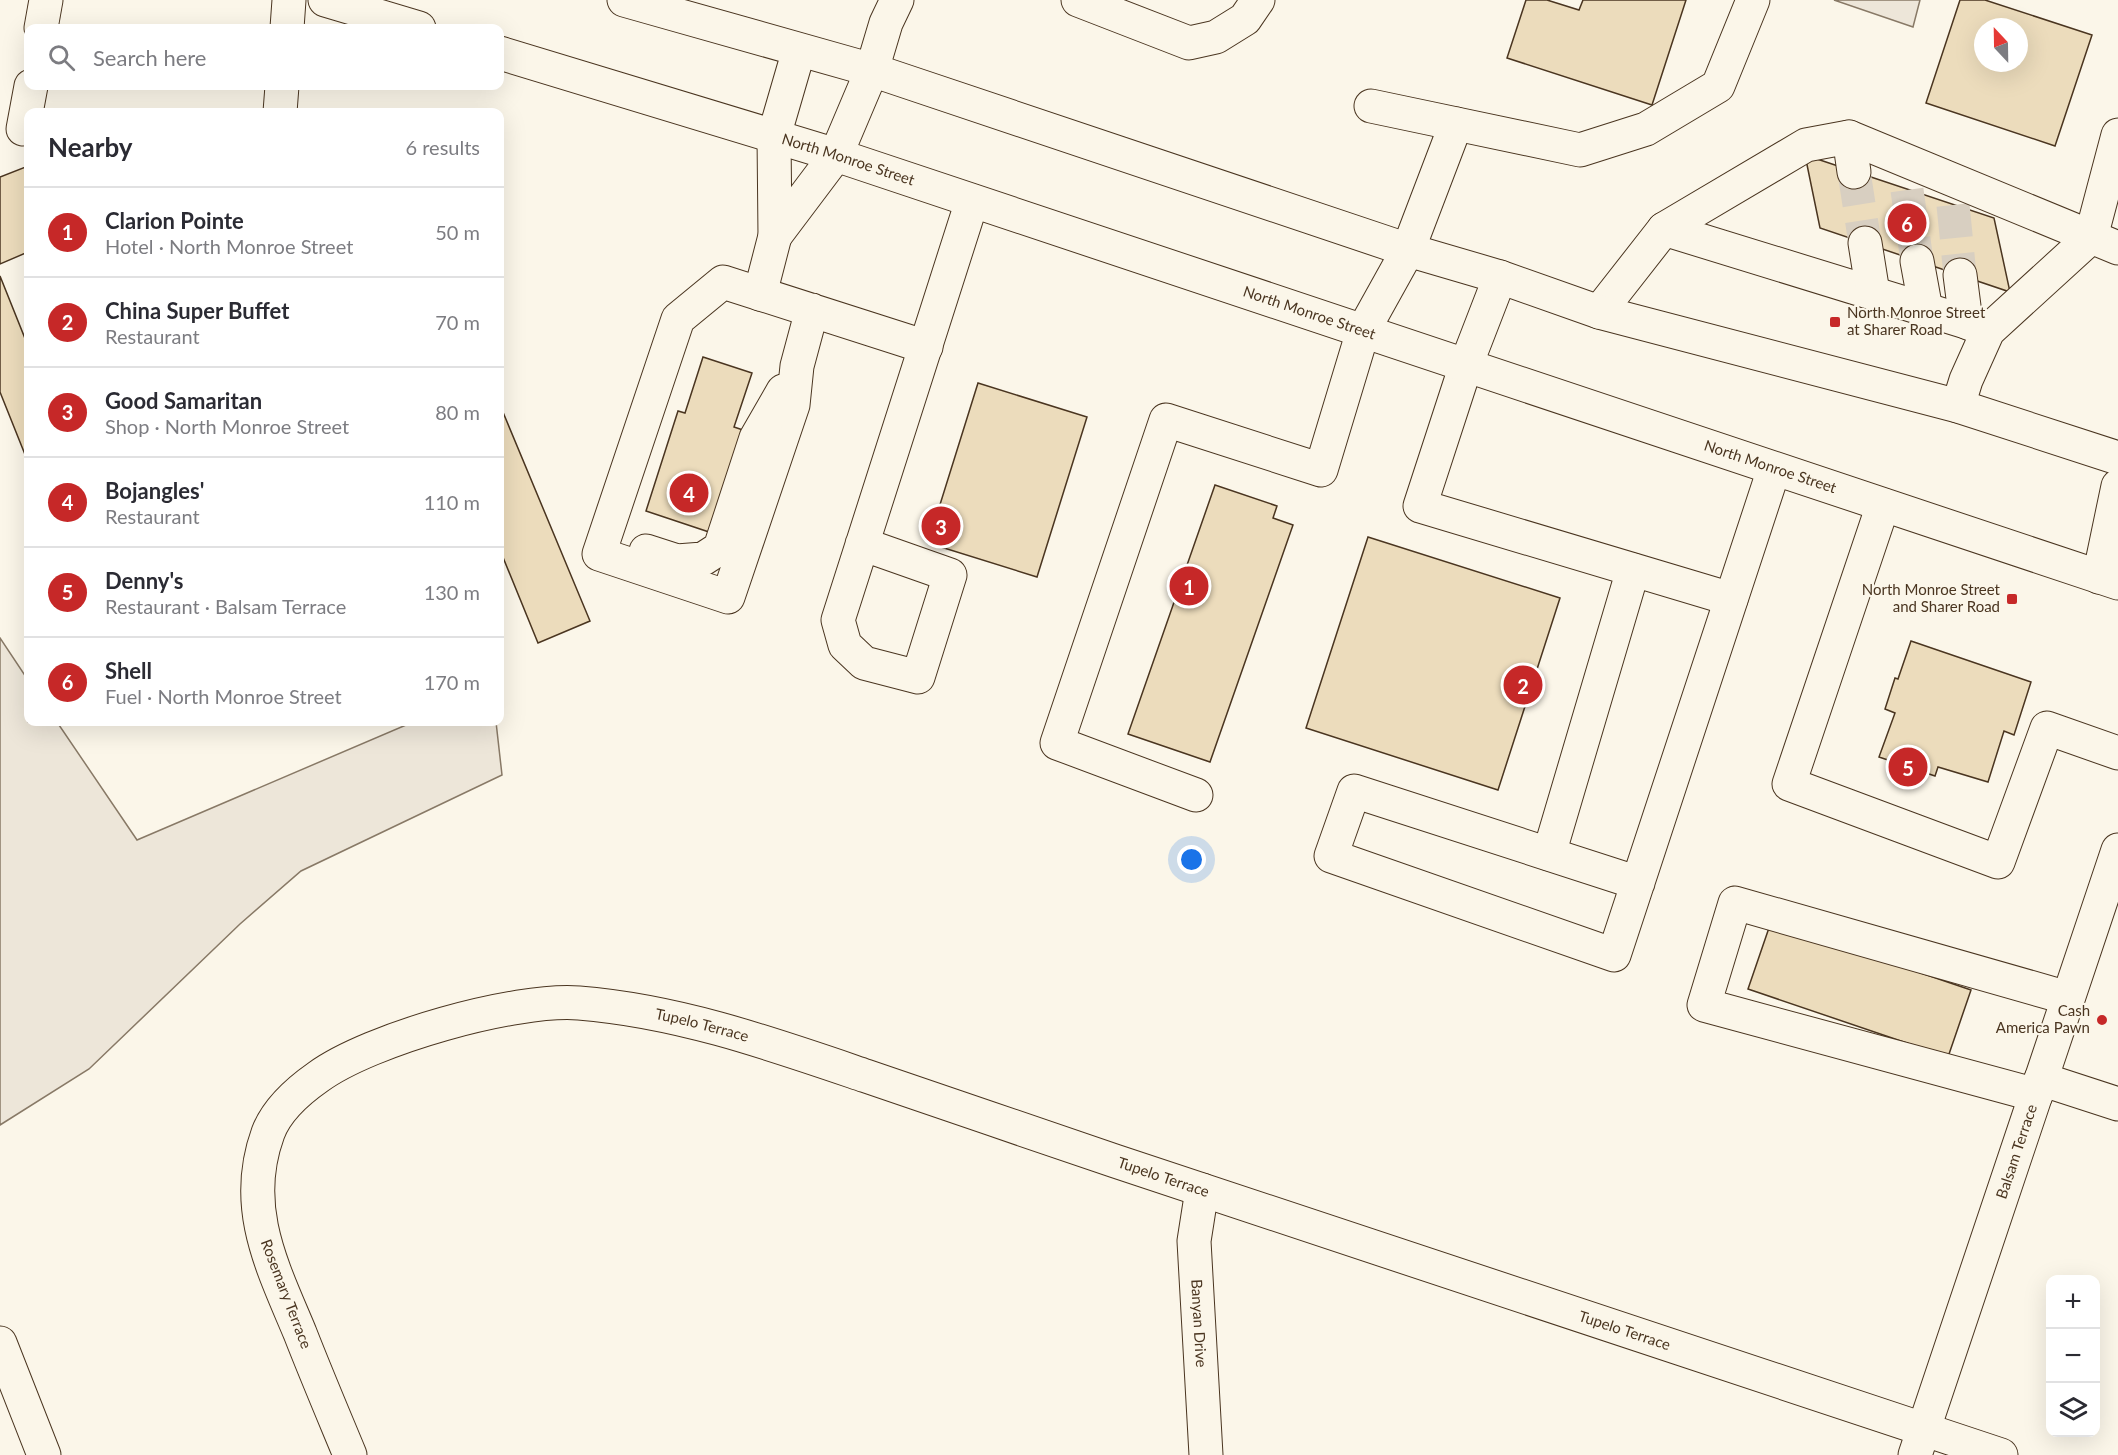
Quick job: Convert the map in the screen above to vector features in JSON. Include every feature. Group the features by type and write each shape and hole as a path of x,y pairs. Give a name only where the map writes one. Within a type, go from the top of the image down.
{"main road":[{"path":"42,24 46,0"},
{"path":"287,24 289,0"},
{"path":"325,0 406,24"},
{"path":"624,0 872,70 1408,250 1500,277 1599,312 1958,406 2118,458"},
{"path":"775,236 836,155 872,70 886,23 897,0"},
{"path":"1078,0 1189,43 1216,38 1245,19 1258,0"},
{"path":"1371,106 1580,150 1646,129 1718,86 1753,0"},
{"path":"760,294 775,236 774,136 799,50"},
{"name":"North Monroe Street","path":"504,54 836,155 2108,580"},
{"path":"17,129 30,90"},
{"path":"279,108 282,90"},
{"path":"1196,795 1057,743 1166,420 1321,470 1363,331 1408,250 1456,124"},
{"path":"1977,326 2105,242 2118,135"},
{"path":"1599,312 1664,229 1806,145 1849,137 1905,175 2105,242"},
{"path":"1849,137 1854,172"},
{"path":"862,544 972,201"},
{"path":"1664,229 1977,326"},
{"path":"1865,243 1873,293"},
{"path":"1917,261 1926,310"},
{"path":"1958,406 1977,326 1960,275"},
{"path":"1500,277 1466,366 1420,506 1731,599"},
{"path":"812,310 797,366 793,405 728,597 599,554 678,319 723,282 812,310 926,347"},
{"path":"604,538 676,561 703,559 720,548 756,438 797,366"},
{"path":"1638,883 1354,791 1330,856 1614,955 1638,883 1774,469"},
{"path":"2108,580 2118,486"},
{"path":"1883,505 1789,784 1998,862 2047,728 2118,753"},
{"path":"1549,854 1633,570"},
{"name":"Balsam Terrace","path":"1919,1442 2118,850"},
{"path":"2068,998 1735,903 1704,1005 2038,1087 2118,1104"},
{"name":"Tupelo Terrace","path":"319,1076 343,1061 390,1042 457,1020 533,1005 573,1002 651,1012 742,1034 1202,1190 1919,1442 2001,1455"},
{"name":"Rosemary Terrace","path":"319,1076 287,1102 271,1126 259,1162 256,1193 265,1248 350,1455"},
{"name":"Banyan Drive","path":"1202,1190 1194,1241 1206,1455"},
{"path":"0,1343 44,1455"}],"shaded area":[{"path":"1834,0 1920,0 1913,27"},
{"path":"0,638 24,674 24,726 60,726 137,840 404,726 496,726 502,775 301,871 240,924 89,1069 0,1125"}],"building":[{"path":"1526,0 1547,0 1579,10 1583,0 1686,0 1652,105 1507,58"},
{"path":"1960,0 1985,0 2092,35 2055,146 1926,103"},
{"path":"1805,155 1994,218 2010,292 1820,228"},
{"path":"24,168 24,254 0,264 0,177"},
{"path":"0,276 24,336 24,452 0,392"},
{"path":"703,357 752,373 734,427 746,431 709,532 646,511 678,411 685,413"},
{"path":"978,383 1087,417 1037,577 928,543"},
{"path":"504,415 590,621 538,643 504,560"},
{"path":"1215,485 1277,506 1273,518 1293,525 1210,762 1128,734"},
{"path":"1368,537 1560,598 1498,790 1306,728"},
{"path":"1911,641 2031,682 2014,735 2004,731 1988,782 1938,767 1935,776 1879,757 1895,713 1885,709"},
{"path":"1771,922 1971,990 1948,1057 1748,989"}],"tunnel":[{"path":"1854,172 1865,243"},
{"path":"1907,190 1917,261"},
{"path":"1953,205 1960,275"}],"place":[{"name":"Shell","path":"1907,223"},
{"name":"North Monroe Street at Sharer Road","path":"1835,322"},
{"name":"Bojangles'","path":"689,493"},
{"name":"Good Samaritan","path":"941,526"},
{"name":"Clarion Pointe","path":"1189,586"},
{"name":"North Monroe Street and Sharer Road","path":"2012,599"},
{"name":"China Super Buffet","path":"1523,685"},
{"name":"Denny's","path":"1908,767"},
{"name":"Cash America Pawn","path":"2102,1020"}]}
